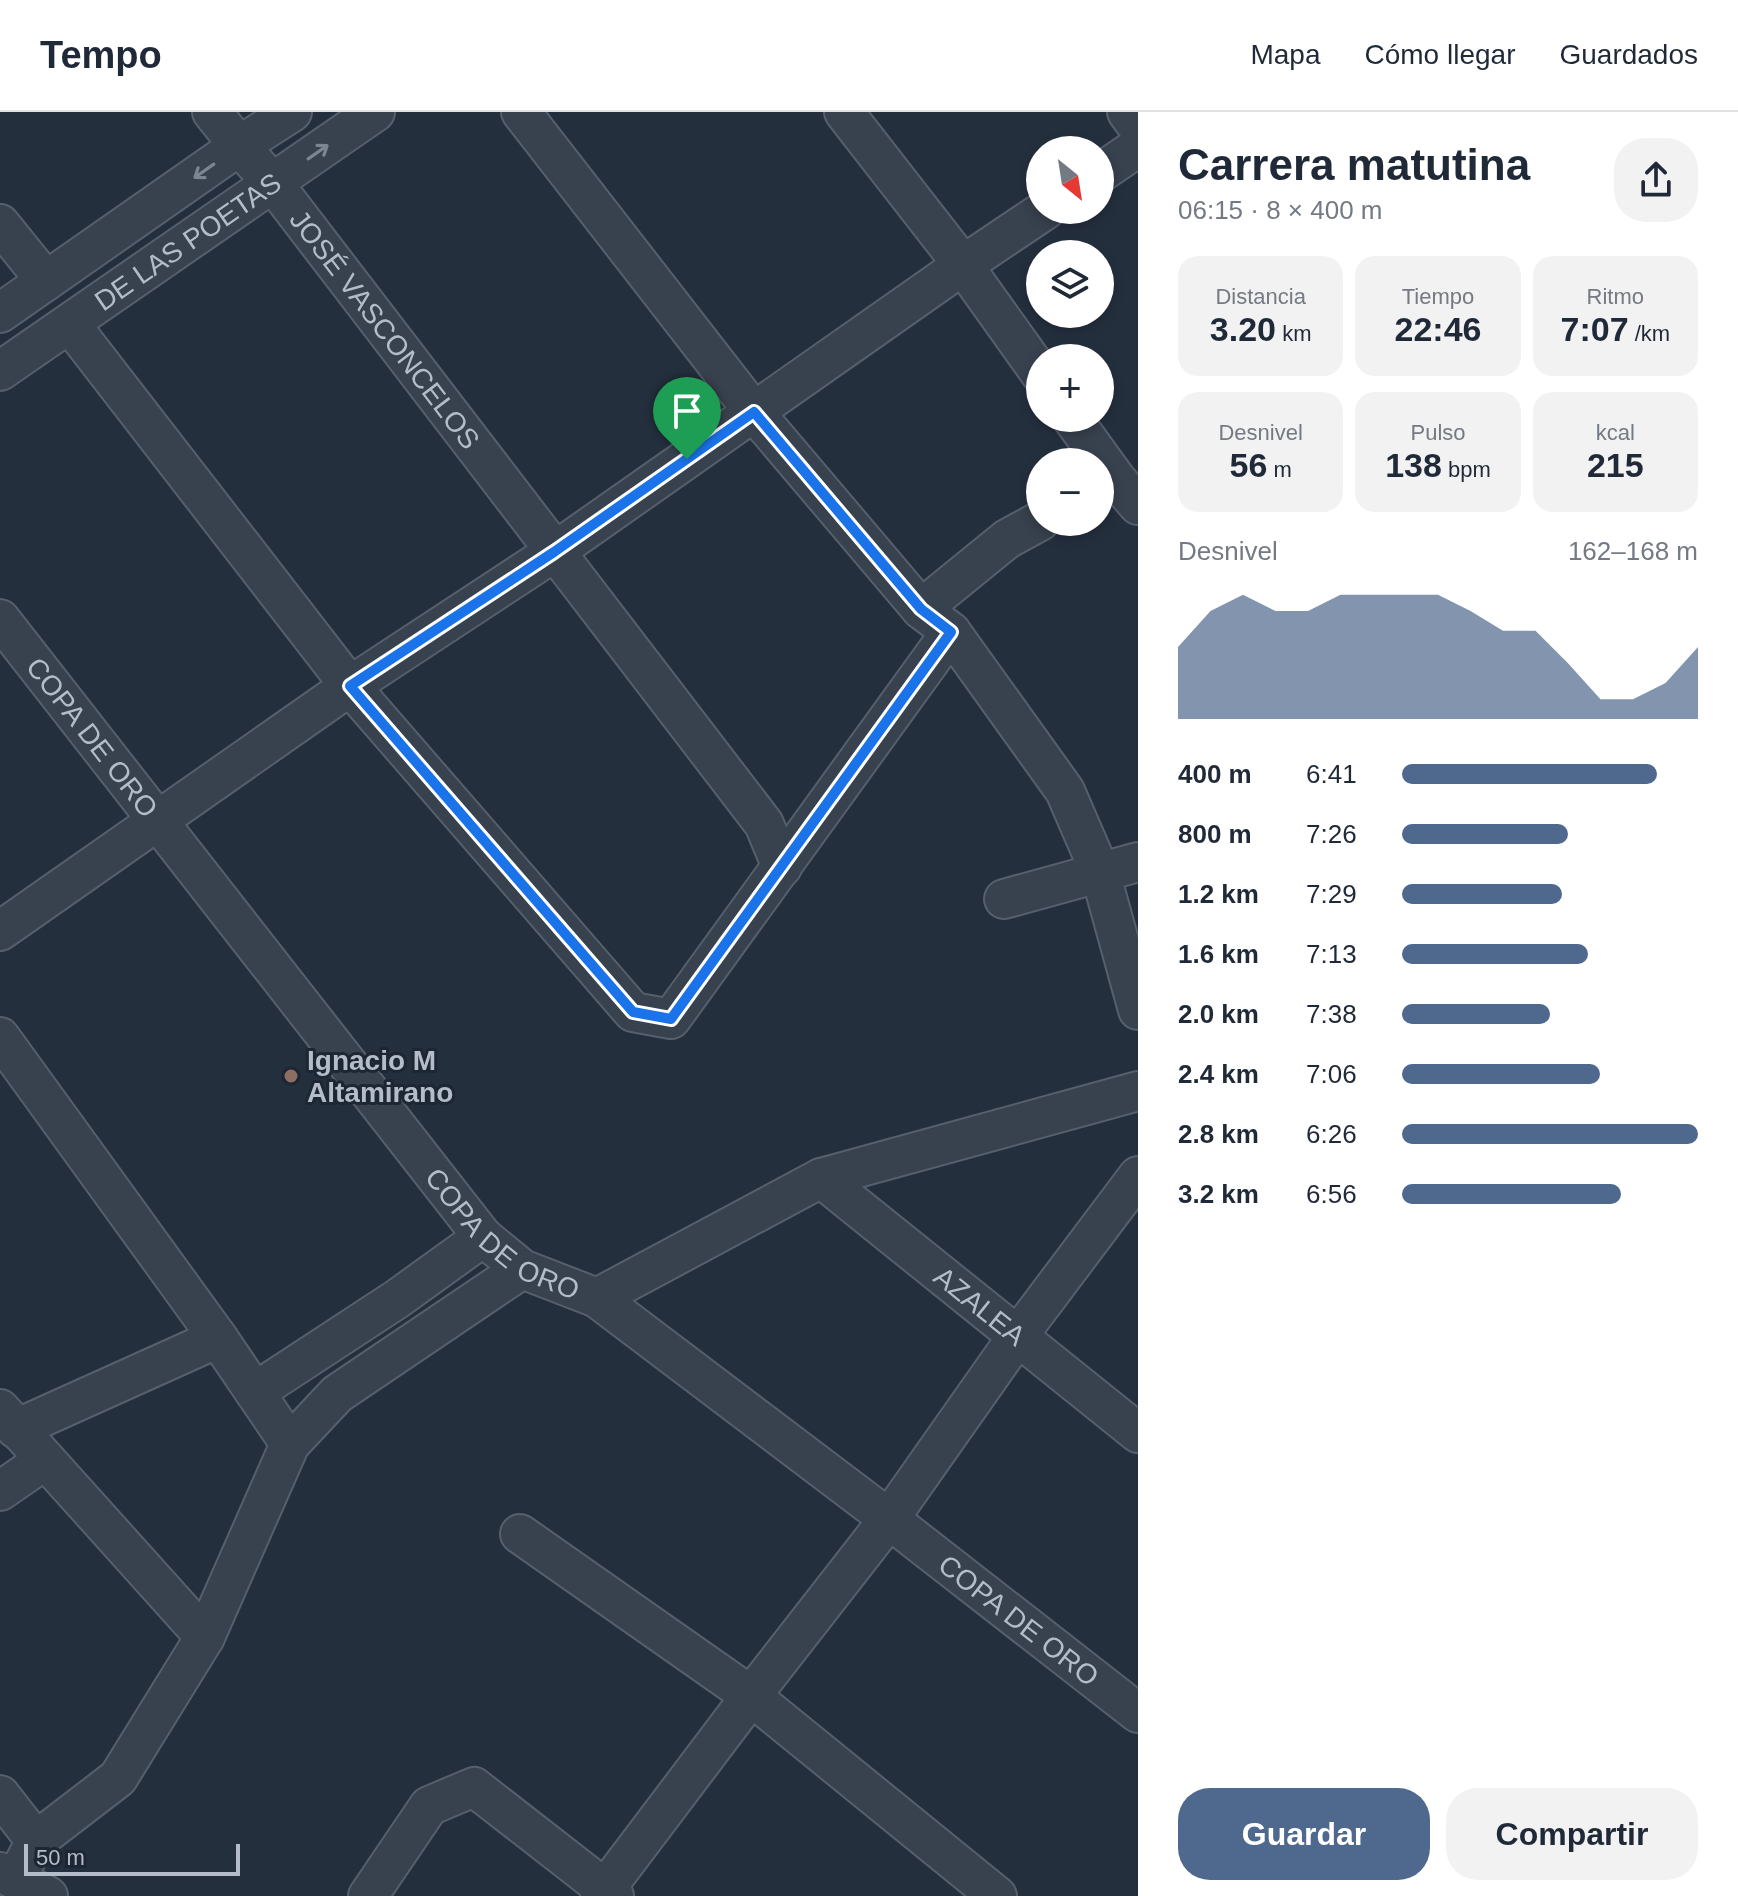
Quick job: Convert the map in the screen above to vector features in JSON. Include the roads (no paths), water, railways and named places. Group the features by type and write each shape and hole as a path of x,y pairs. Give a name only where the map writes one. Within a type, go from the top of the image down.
{"street":[{"name":"JOSÉ VASCONCELOS","path":"212,112 273,183 764,824 782,867"},
{"name":"DE LAS POETAS","path":"0,313 292,112"},
{"name":"DE LAS POETAS","path":"0,371 375,112"},
{"path":"521,112 754,412 921,609 951,632 1065,791 1100,872 1138,1010"},
{"path":"844,112 963,265 1026,353"},
{"path":"1127,112 1138,127"},
{"path":"1114,163 1138,147"},
{"path":"0,931 350,686 554,552 1026,223"},
{"path":"0,224 46,281"},
{"path":"70,324 350,686 633,1012 671,1019 951,632"},
{"path":"1081,432 1118,490"},
{"path":"921,609 1007,539 1026,529"},
{"name":"COPA DE ORO","path":"0,619 483,1237 522,1269 597,1298 1138,1713"},
{"path":"1004,899 1138,862"},
{"path":"0,1037 218,1338 290,1444"},
{"path":"597,1298 821,1178 1138,1091"},
{"path":"368,1896 429,1806 474,1787 606,1894 751,1696 889,1519 1017,1337 1138,1176"},
{"name":"AZALEA","path":"821,1178 1138,1433"},
{"path":"255,1392 397,1299 483,1237"},
{"path":"21,1883 36,1841 118,1778 205,1637 290,1444 337,1394 522,1269"},
{"path":"205,1637 8,1419 218,1338"},
{"path":"0,1491 45,1460"},
{"path":"520,1534 751,1696 997,1896"},
{"path":"0,1795 36,1841"}],"place":[{"name":"Ignacio M Altamirano","path":"291,1076"}]}
